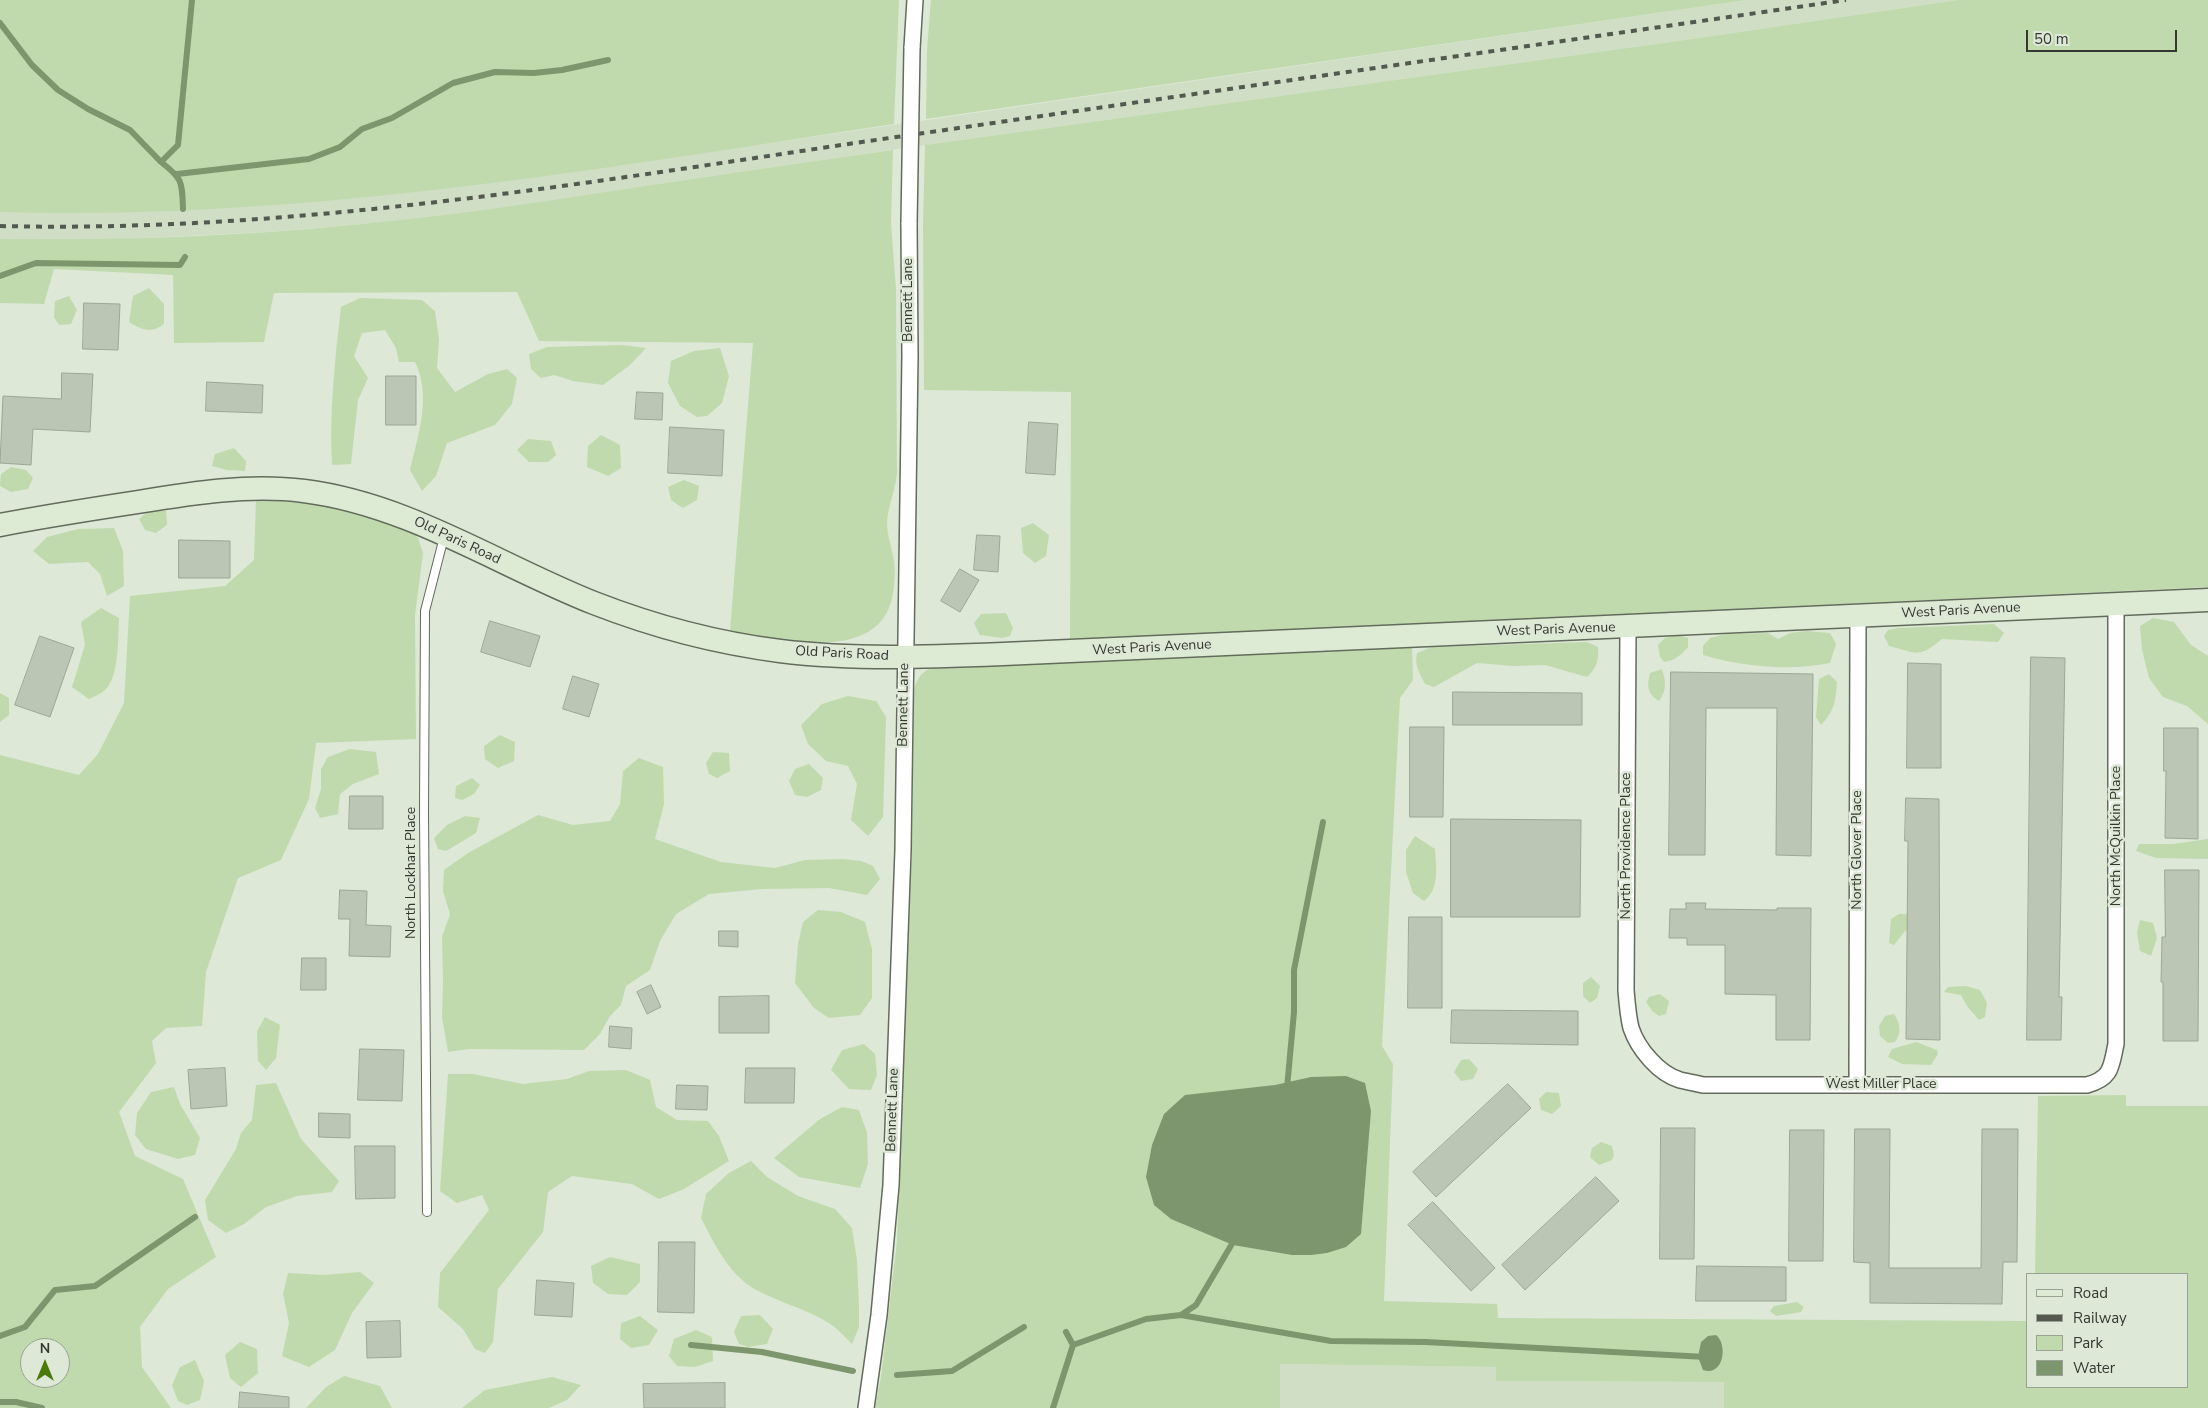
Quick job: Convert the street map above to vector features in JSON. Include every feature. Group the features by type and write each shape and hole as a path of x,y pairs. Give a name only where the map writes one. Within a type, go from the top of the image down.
{"main road":[{"name":"Old Paris Road","path":"0,525 188,494 268,489 304,491 344,498 388,510 594,603 670,628 737,644 781,651 905,657"},
{"name":"West Paris Avenue","path":"905,657 1023,654 2208,600"}],"street":[{"name":"Bennett Lane","path":"866,1408 879,1315 891,1186 903,850 910,356 908,223 914,0"},
{"name":"North McQuilkin Place","path":"2111,1068 2116,1034 2116,604"},
{"name":"North Glover Place","path":"1857,1084 1858,616"},
{"name":"North Providence Place","path":"1628,627 1626,990 1632,1029 1639,1045 1650,1059"},
{"name":"West Miller Place","path":"1650,1059 1662,1070 1679,1080 1703,1085 2087,1085 2102,1081 2111,1068"}],"lane":[{"name":"North Lockhart Place","path":"426,1212 424,812 426,611 444,535"}],"shaded area":[{"path":"1746,0 1958,0 1685,40 925,145 534,204 399,221 268,232 80,241 0,239 0,212 135,212 238,207 675,157"},
{"path":"1280,1364 1497,1367 1497,1381 1724,1382 1724,1408 1280,1408"}],"green space":[{"path":"0,0 899,0 894,124 560,174 337,200 225,208 112,213 0,212"},
{"path":"931,0 1746,0 926,119 927,49"},
{"path":"1958,0 2208,0 2208,587 1070,640 1071,392 924,390 923,224 925,145 1685,40"},
{"path":"893,150 891,223 896,290 897,474 887,522 895,572 892,598 883,619 867,632 847,640 823,643 798,642 730,631 753,343 539,341 517,292 274,293 264,342 174,343 173,275 54,269 44,304 0,303 0,239 151,238 301,230 505,207"},
{"path":"149,288 164,304 164,324 155,329 146,330 129,322 133,296"},
{"path":"69,296 77,310 71,324 59,325 54,317 55,301"},
{"path":"360,298 422,300 435,311 439,339 437,368 455,392 488,374 507,369 517,378 512,404 495,425 447,443 436,476 422,491 410,470 422,416 423,389 420,375 415,362 399,362 396,348 385,330 362,333 354,356 368,378 358,400 351,464 332,465 332,406 341,307"},
{"path":"622,345 646,348 630,365 603,385 573,381 554,375 541,378 531,369 529,354 547,347"},
{"path":"720,348 729,376 722,403 707,416 697,417 680,406 668,383 671,361 694,351"},
{"path":"601,435 620,445 621,468 608,476 587,467 588,446"},
{"path":"528,439 551,441 556,455 548,462 529,462 517,450"},
{"path":"234,448 246,461 245,471 227,470 212,466 215,454"},
{"path":"11,467 26,470 33,478 28,489 11,492 0,486 1,474"},
{"path":"684,480 699,486 697,500 683,508 671,500 668,487"},
{"path":"256,500 280,500 346,509 410,530 418,538 423,553 415,615 416,739 316,743 309,799 281,860 238,878 206,972 202,1026 166,1028 152,1041 156,1063 119,1112 135,1156 183,1179 216,1257 168,1289 140,1327 142,1367 171,1408 0,1408 0,755 79,775 98,754 124,703 130,596 225,586 254,560"},
{"path":"150,510 166,511 167,525 156,533 145,530 139,519"},
{"path":"1033,523 1049,535 1046,556 1035,563 1023,553 1021,528"},
{"path":"114,528 123,551 124,586 107,596 100,574 88,562 49,564 33,551 47,537 78,529"},
{"path":"101,608 119,618 115,670 107,687 100,694 89,699 72,687 85,645 81,622"},
{"path":"1006,613 1013,628 1010,636 1002,638 980,635 974,623 981,614"},
{"path":"2153,618 2174,622 2191,645 2208,656 2208,724 2187,706 2163,697 2149,678 2142,650 2140,626"},
{"path":"1994,624 2004,633 1998,642 1942,639 1928,650 1917,653 1889,646 1884,636 1888,630 1898,628"},
{"path":"1806,631 1830,633 1836,644 1830,663 1799,667 1750,665 1703,655 1703,646 1710,638 1726,634 1768,633 1778,639 1790,633"},
{"path":"1678,635 1688,638 1688,647 1675,659 1664,662 1660,657 1658,645 1665,638"},
{"path":"1587,642 1598,647 1598,660 1587,677 1545,665 1514,666 1477,663 1434,687 1425,684 1416,662 1417,653 1432,647"},
{"path":"1412,646 1413,680 1400,698 1382,1046 1393,1064 1384,1301 1497,1304 1498,1318 2026,1321 2026,1388 2188,1388 2188,1273 2035,1273 2038,1096 2126,1095 2126,1106 2208,1106 2208,1408 1724,1408 1724,1382 1496,1381 1496,1367 1280,1364 1280,1408 875,1408 881,1377 897,1241 912,850 914,689 917,681 929,669 955,666"},
{"path":"1662,669 1665,686 1659,701 1650,692 1648,681 1650,673"},
{"path":"1829,674 1837,682 1836,694 1832,710 1821,725 1816,717 1819,679"},
{"path":"0,693 9,698 9,715 0,722"},
{"path":"848,696 876,701 886,717 883,817 868,836 851,820 857,784 848,766 826,761 808,744 801,725 822,704"},
{"path":"500,735 515,742 514,761 498,768 485,759 484,746"},
{"path":"350,749 376,752 379,774 353,784 340,794 338,814 320,818 315,808 321,789 321,769 328,757"},
{"path":"713,752 729,753 730,771 717,778 709,774 706,763"},
{"path":"639,758 663,767 664,804 655,839 721,862 775,868 805,860 843,859 861,861 873,866 880,879 867,895 829,888 763,889 709,894 676,914 660,941 650,970 626,986 621,1005 610,1016 600,1034 584,1050 469,1049 448,1052 442,1017 442,937 450,914 443,891 444,870 468,853 538,815 573,825 610,821 620,804 623,771"},
{"path":"809,764 823,778 821,790 807,797 795,795 789,781 795,769"},
{"path":"472,778 480,785 474,794 462,800 455,798 456,786"},
{"path":"465,816 480,818 476,833 446,851 438,849 434,838 447,825"},
{"path":"1415,836 1435,849 1435,884 1433,890 1424,901 1413,893 1406,872 1406,850"},
{"path":"2208,839 2208,859 2156,858 2136,851 2139,844 2173,844"},
{"path":"818,910 841,912 865,922 872,949 872,998 860,1015 829,1018 814,1008 795,983 798,944 803,922"},
{"path":"1899,914 1913,914 1914,927 1905,931 1894,945 1889,943 1891,919"},
{"path":"2140,920 2153,923 2157,938 2151,956 2140,951 2137,933"},
{"path":"1591,977 1600,986 1597,998 1590,1003 1583,996 1583,983"},
{"path":"1966,986 1980,990 1987,1003 1985,1017 1979,1020 1967,1006 1961,995 1944,992 1948,987"},
{"path":"1660,994 1669,1001 1666,1014 1659,1016 1652,1011 1646,1002 1649,997"},
{"path":"1894,1014 1899,1024 1899,1035 1895,1042 1888,1043 1880,1036 1879,1026 1885,1016"},
{"path":"265,1017 280,1025 276,1058 266,1070 258,1061 257,1031"},
{"path":"1916,1042 1937,1050 1938,1054 1931,1065 1902,1064 1888,1057 1892,1049"},
{"path":"864,1044 875,1054 877,1075 871,1090 849,1089 831,1070 842,1050"},
{"path":"1469,1059 1478,1069 1473,1079 1461,1081 1454,1072 1461,1060"},
{"path":"626,1070 650,1080 656,1107 677,1120 708,1121 719,1136 729,1161 684,1189 659,1199 632,1184 572,1176 548,1192 543,1232 498,1289 493,1342 485,1353 475,1349 463,1329 438,1307 440,1273 489,1210 482,1195 457,1203 440,1191 448,1074 473,1074 523,1084 567,1079 589,1071"},
{"path":"276,1083 301,1139 339,1181 332,1192 297,1196 266,1207 244,1224 226,1233 208,1220 205,1200 236,1149 241,1133 252,1120 256,1085"},
{"path":"174,1087 180,1104 200,1138 195,1155 178,1159 146,1149 135,1135 137,1113 151,1092"},
{"path":"1546,1092 1559,1093 1561,1106 1552,1114 1541,1110 1539,1099"},
{"path":"842,1107 859,1110 867,1133 868,1164 860,1188 799,1177 774,1158 820,1119"},
{"path":"1601,1142 1612,1146 1614,1155 1612,1160 1599,1165 1590,1157 1592,1148"},
{"path":"751,1161 767,1177 798,1196 835,1209 852,1228 857,1260 859,1327 852,1344 829,1323 762,1293 744,1282 722,1257 701,1218 706,1194 729,1173"},
{"path":"610,1257 640,1264 640,1282 627,1295 608,1294 593,1283 591,1266"},
{"path":"360,1272 374,1283 352,1313 335,1350 309,1367 282,1356 289,1323 283,1294 288,1273 323,1275"},
{"path":"1797,1302 1804,1307 1801,1312 1776,1316 1770,1311 1774,1306"},
{"path":"760,1315 773,1329 767,1344 748,1347 739,1344 734,1332 741,1316"},
{"path":"640,1316 658,1330 649,1345 631,1348 620,1339 621,1323"},
{"path":"696,1330 712,1337 713,1361 695,1367 677,1366 669,1356 674,1339"},
{"path":"240,1342 257,1349 258,1373 241,1387 230,1378 225,1355"},
{"path":"195,1360 204,1381 200,1400 187,1405 178,1401 172,1385 180,1367"},
{"path":"344,1376 380,1386 392,1408 306,1408 326,1387"},
{"path":"552,1377 581,1385 567,1400 549,1408 462,1408 485,1390"}],"water":[{"path":"1346,1076 1365,1083 1371,1111 1361,1234 1346,1247 1327,1253 1292,1255 1233,1245 1171,1219 1154,1205 1146,1177 1152,1145 1164,1114 1185,1095 1275,1085 1311,1077"},
{"path":"1716,1335 1720,1339 1723,1352 1720,1364 1716,1369 1710,1371 1703,1370 1698,1357 1701,1342 1708,1336"}],"building":[{"path":"84,303 120,304 118,350 83,349"},
{"path":"62,373 93,374 90,432 33,429 31,465 0,463 3,396 61,399"},
{"path":"386,376 416,376 416,425 386,425"},
{"path":"207,382 263,385 262,413 206,411"},
{"path":"637,392 663,393 662,420 635,419"},
{"path":"1029,422 1058,424 1055,475 1026,473"},
{"path":"670,427 724,430 722,476 668,473"},
{"path":"977,535 1000,536 998,572 974,570"},
{"path":"179,540 230,541 230,578 179,578"},
{"path":"960,569 979,580 960,612 941,601"},
{"path":"490,621 540,636 530,667 481,652"},
{"path":"40,636 74,648 50,717 15,705"},
{"path":"2031,657 2065,658 2059,997 2062,997 2061,1040 2027,1040"},
{"path":"1908,663 1941,664 1941,768 1907,768"},
{"path":"1671,672 1813,674 1811,856 1776,855 1777,708 1706,708 1705,855 1669,855"},
{"path":"573,676 599,684 589,717 563,709"},
{"path":"1453,692 1582,693 1582,725 1453,725"},
{"path":"1410,727 1444,727 1443,817 1410,817"},
{"path":"2164,728 2198,728 2198,839 2165,838 2166,771 2164,771"},
{"path":"350,796 383,796 383,829 349,829"},
{"path":"1906,798 1939,799 1940,1040 1906,1039 1908,841 1905,841"},
{"path":"1451,819 1581,820 1580,917 1451,917"},
{"path":"2165,870 2199,870 2198,1041 2163,1041 2163,982 2161,982 2162,937 2165,937"},
{"path":"340,890 367,891 366,925 391,926 390,957 349,956 350,919 339,919"},
{"path":"1686,903 1706,903 1705,909 1777,910 1777,908 1811,908 1810,1040 1776,1040 1776,995 1725,994 1725,945 1687,945 1687,938 1669,938 1670,909 1686,909"},
{"path":"1409,917 1442,917 1442,1008 1408,1008"},
{"path":"719,931 738,931 738,947 719,946"},
{"path":"302,958 326,958 326,990 301,990"},
{"path":"651,985 661,1007 647,1014 637,992"},
{"path":"769,996 769,1033 719,1033 719,997"},
{"path":"1452,1010 1578,1011 1578,1045 1451,1043"},
{"path":"610,1026 632,1028 631,1049 609,1047"},
{"path":"360,1049 404,1050 402,1101 358,1100"},
{"path":"225,1068 227,1106 191,1109 188,1070"},
{"path":"746,1068 795,1068 794,1103 745,1103"},
{"path":"1508,1084 1531,1108 1436,1197 1413,1172"},
{"path":"677,1085 708,1086 707,1110 676,1109"},
{"path":"319,1113 350,1114 350,1138 319,1137"},
{"path":"1661,1128 1695,1128 1694,1259 1660,1259"},
{"path":"1855,1129 1890,1129 1889,1268 1981,1268 1982,1129 2018,1129 2017,1262 2003,1262 2002,1304 1870,1303 1870,1263 1854,1262"},
{"path":"1790,1130 1824,1130 1823,1261 1789,1261"},
{"path":"355,1146 395,1146 395,1198 356,1199"},
{"path":"1596,1177 1619,1201 1525,1290 1502,1265"},
{"path":"1433,1202 1495,1268 1471,1291 1408,1225"},
{"path":"659,1242 695,1242 694,1313 658,1312"},
{"path":"1697,1266 1786,1267 1786,1301 1696,1301"},
{"path":"537,1280 574,1283 572,1317 535,1315"},
{"path":"400,1321 401,1357 367,1358 366,1322"},
{"path":"725,1383 725,1408 644,1408 643,1384"},
{"path":"240,1392 289,1397 289,1408 239,1408"}],"waterway":[{"path":"183,209 180,182 174,173 161,162 178,145 192,0"},
{"path":"0,23 32,65 58,90 88,109 130,130 161,162"},
{"path":"177,174 309,159 340,147 362,129 392,118 453,83 495,72 534,73 562,70 608,60"},
{"path":"0,276 36,263 180,265 185,257"},
{"path":"1287,1088 1294,1012 1294,970 1323,822"},
{"path":"0,1336 25,1327 55,1290 95,1286 195,1217"},
{"path":"1073,1345 1146,1319 1181,1315 1196,1305 1236,1237"},
{"path":"1181,1315 1331,1341 1426,1342 1706,1357"},
{"path":"897,1375 952,1371 1024,1327"},
{"path":"1053,1408 1073,1345 1066,1332"},
{"path":"691,1345 762,1352 853,1371"},
{"path":"0,1402 16,1402 42,1408"}],"railway":[{"path":"0,226 108,226 215,222 322,214 536,190 1846,0"}]}
